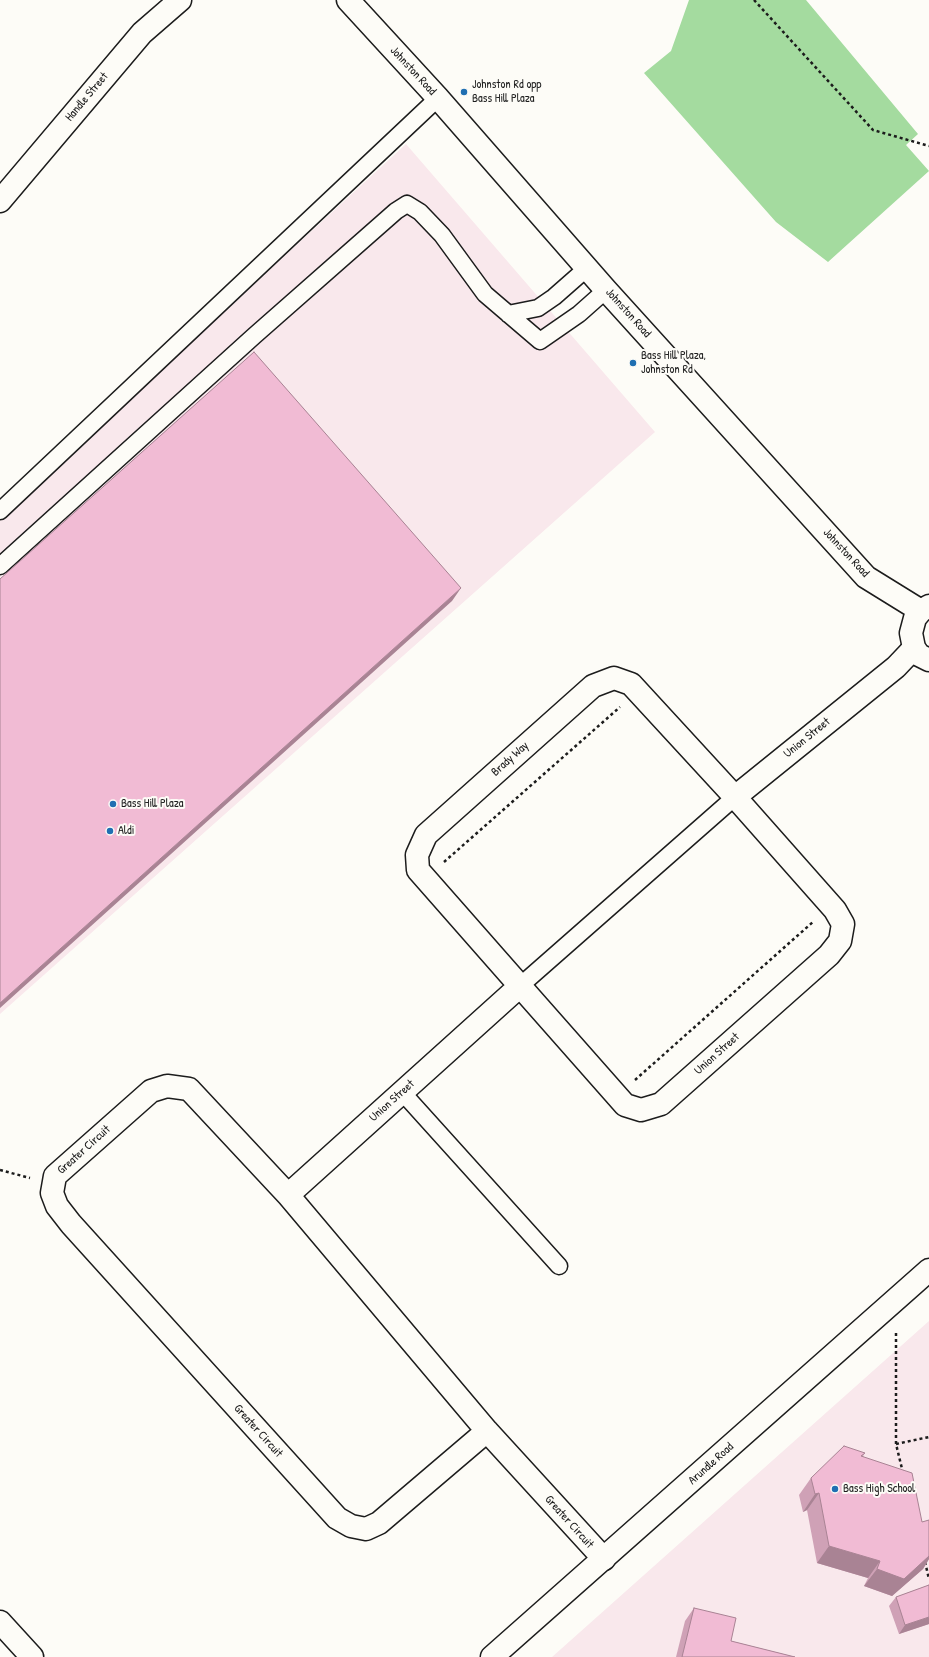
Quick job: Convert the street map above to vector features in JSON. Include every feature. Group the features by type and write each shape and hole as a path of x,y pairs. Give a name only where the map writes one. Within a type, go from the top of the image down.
{"street":[{"name":"Handle Street","path":"0,201 142,33 180,0"},
{"name":"Johnston Road","path":"348,0 438,98 606,290 866,576 925,609"},
{"path":"922,654 911,633 911,627 915,618 925,609"},
{"name":"Union Street","path":"288,1195 520,986 625,1105 641,1110 661,1104 823,960 840,941 843,924 831,905 735,797 896,667 922,654"},
{"name":"Brady Way","path":"520,986 418,870 417,855 426,835 587,691 593,686 614,678 631,684 735,797"},
{"name":"Greater Circuit","path":"487,1431 379,1523 366,1529 351,1526 337,1518 71,1224 57,1206 52,1193 55,1176 151,1091 167,1086 189,1090 288,1195 487,1431 604,1559"},
{"name":"Arundle Road","path":"492,1657 929,1270"},
{"path":"0,1622 32,1657"}],"lane":[{"path":"0,511 438,98"},
{"path":"0,566 254,336 396,211 406,204 420,212 442,235 485,294 540,341 579,314 606,290"},
{"path":"508,314 538,308 554,297 587,268"},
{"path":"520,986 735,797"},
{"path":"402,1092 559,1266"}],"path":[{"path":"754,0 873,130 929,146"},
{"path":"426,878 638,691"},
{"path":"617,1096 831,905"},
{"path":"0,1170 54,1184"},
{"path":"895,1300 896,1444 904,1474"},
{"path":"896,1444 929,1436"},
{"path":"924,1556 929,1579"}],"shaded area":[{"path":"406,144 655,432 0,1014 0,518"},
{"name":"Bass High School","path":"929,1321 929,1657 552,1657"}],"green space":[{"path":"689,0 806,0 918,134 906,145 929,171 828,262 776,222 644,73 671,51"}],"building":[{"name":"Bass Hill Plaza","path":"254,352 461,588 0,1003 0,579"},
{"path":"844,1446 865,1453 861,1456 912,1473 922,1522 929,1520 929,1556 904,1579 877,1569 880,1561 829,1546 819,1493 815,1494 811,1478"},
{"path":"929,1585 929,1617 905,1625 896,1597"},
{"path":"694,1608 736,1618 731,1641 795,1657 682,1657"}],"place":[{"name":"Johnston Rd opp Bass Hill Plaza","path":"464,92"},
{"name":"Bass Hill Plaza, Johnston Rd","path":"633,363"},
{"name":"Bass Hill Plaza","path":"113,804"},
{"name":"Aldi","path":"110,831"},
{"name":"Bass High School","path":"835,1489"}]}
